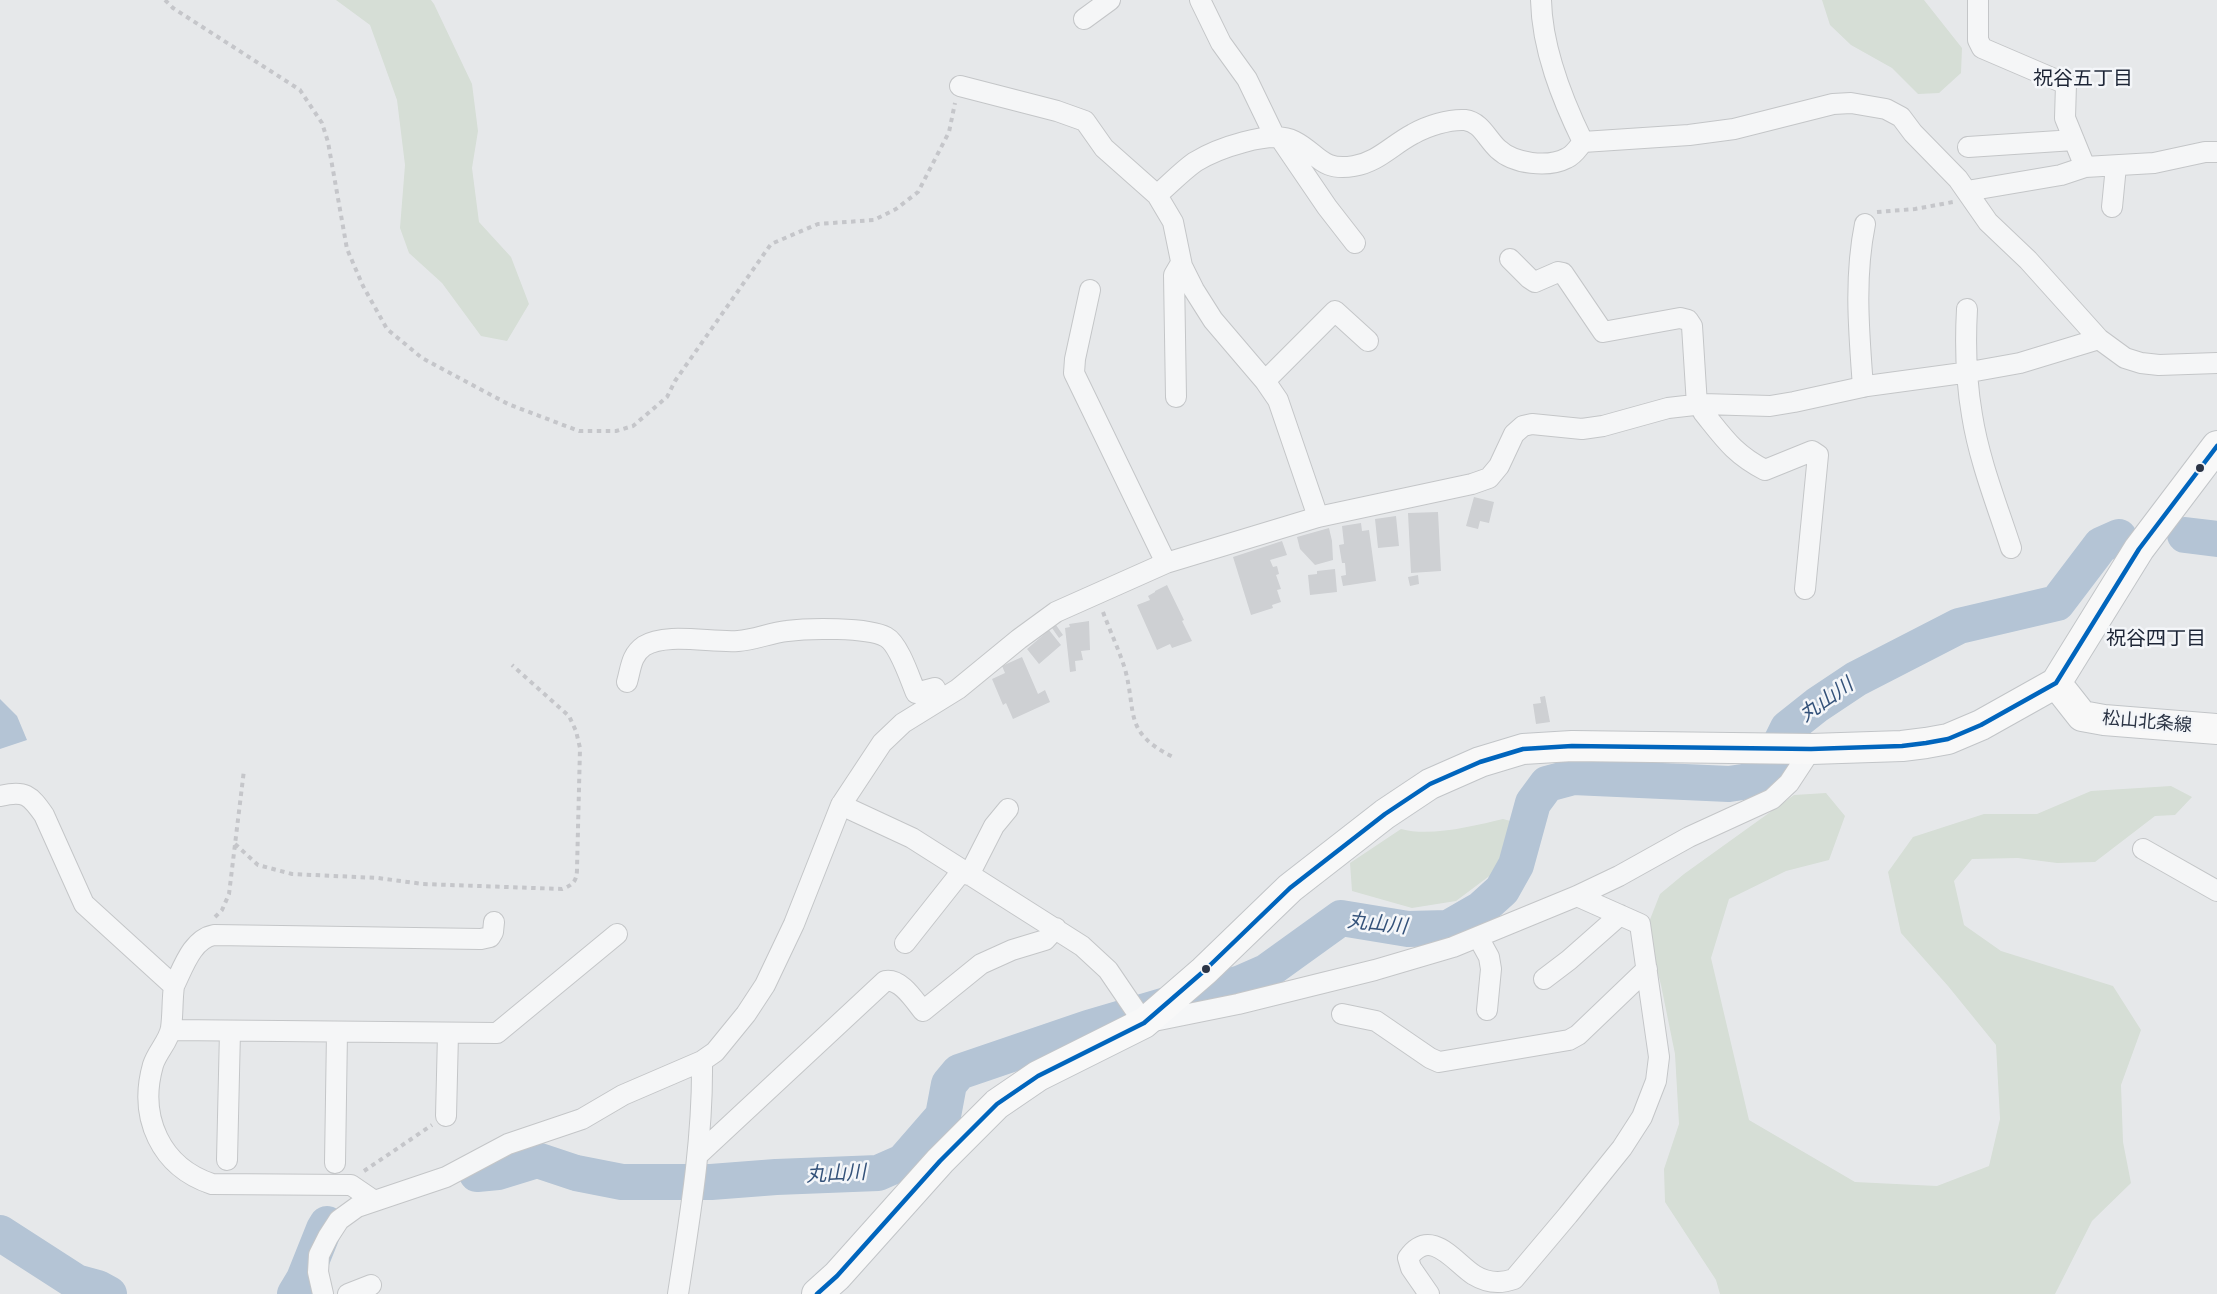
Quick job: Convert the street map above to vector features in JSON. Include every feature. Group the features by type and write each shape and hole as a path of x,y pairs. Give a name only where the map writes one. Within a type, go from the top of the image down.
{"main road":[{"path":"817,1294 837,1276 939,1161 997,1104 1038,1076 1145,1022 1204,971 1290,888 1385,814 1430,784 1480,762 1523,749 1572,746 1812,748 1902,746 1948,739 1989,721 2056,683 2139,549 2217,446"},
{"name":"松山北条線","path":"2056,683 2082,716 2104,720 2217,729"}],"street":[{"path":"1084,19 1110,0"},
{"path":"1200,0 1221,43 1246,79 1277,137 1355,243"},
{"path":"1541,0 1546,38 1559,87 1583,142"},
{"path":"1978,0 1978,40 1982,48 2066,84 2065,118 2085,167"},
{"path":"960,86 1057,111 1085,122 1104,148 1157,195 1173,222 1181,263 1194,290 1213,320 1265,381 1278,400 1318,517"},
{"path":"1157,195 1197,161 1266,136 1295,141 1318,160 1333,167 1352,167 1367,163 1413,134 1454,121 1467,120 1480,126 1499,151 1531,163 1566,159 1583,142 1689,135 1734,129 1833,105 1851,103 1870,105 1886,109 1901,117 1913,134 1958,179 1988,222 2028,260 2099,339 2126,357 2141,363 2159,365 2216,361"},
{"path":"1968,147 2074,140"},
{"path":"1969,194 2061,175 2085,167 2154,163 2187,155 2217,152"},
{"path":"2112,207 2116,166"},
{"path":"1863,387 1860,349 1859,256 1864,224"},
{"path":"1510,259 1529,279 1535,282 1558,272 1563,273 1603,332 1680,318 1688,320 1692,326 1700,405 1728,445 1749,462 1765,470 1812,451 1818,455 1805,589"},
{"path":"1176,397 1174,275 1181,263"},
{"path":"1090,290 1074,373 1166,563"},
{"path":"1967,309 1966,373 1972,417 1981,453 2012,548"},
{"path":"1265,381 1335,311 1368,341"},
{"path":"323,1294 318,1272 319,1255 339,1220 357,1207 446,1177 508,1144 582,1119 623,1095 702,1061 715,1052 729,1037 765,985 794,924 841,805 882,743 903,723 958,689 1056,612 1166,563 1318,517 1472,484 1489,478 1499,466 1514,434 1523,426 1532,424 1582,429 1603,426 1668,408 1700,405 1770,406 1863,387 2020,363 2099,339"},
{"path":"627,682 634,654 645,645 663,639 741,641 785,631 818,628 872,632 887,637 895,645 916,693 935,688 940,699"},
{"path":"841,805 912,838 1056,928 1108,970 1145,1022 1238,1004 1375,970 1453,947 1478,937 1577,896 1619,876 1689,837 1772,799 1789,783 1812,748"},
{"path":"0,796 16,792 28,795 44,815 84,904 174,986"},
{"path":"905,944 965,873 994,826 1008,809"},
{"path":"2143,849 2217,891"},
{"path":"1430,1294 1411,1268 1408,1257 1414,1250 1427,1245 1440,1247 1474,1275 1488,1281 1502,1283 1514,1279 1622,1148 1642,1117 1656,1081 1659,1058 1640,924 1577,896"},
{"path":"1544,979 1620,915"},
{"path":"374,1200 351,1185 212,1184 197,1179 170,1158 156,1136 151,1121 148,1097 154,1062 171,1030 174,986 189,955 208,936 481,939 490,937 494,922"},
{"path":"698,1155 885,981 895,982 905,989 923,1011 981,964 1012,950 1045,940 1056,928"},
{"path":"171,1030 497,1033 617,934"},
{"path":"1478,937 1489,957 1491,969 1487,1010"},
{"path":"1341,1014 1376,1021 1439,1062 1460,1059 1569,1040 1578,1035 1647,969"},
{"path":"227,1160 230,1031"},
{"path":"336,1163 337,1032"},
{"path":"446,1116 448,1034"},
{"path":"678,1294 688,1239 698,1155 702,1061"},
{"path":"348,1294 371,1285"}],"path":[{"path":"165,0 173,8 300,90 322,123 328,142 347,249 363,286 387,329 422,358 508,404 579,431 616,431 633,426 667,397 675,381 771,244 818,224 874,220 896,209 918,192 949,132 960,86"},
{"path":"1864,224 1868,212 1915,209 1969,194"},
{"path":"1096,595 1125,670 1132,716 1142,735 1154,748 1173,757"},
{"path":"235,844 258,865 292,874 378,878 423,884 561,889 572,886 577,879 580,748 576,730 569,716 512,665"},
{"path":"208,936 208,927 222,910 229,894 244,770"},
{"path":"351,1185 364,1171 446,1116"}],"shaded area":[{"path":"336,0 431,0 434,4 472,84 478,131 472,168 479,222 511,257 529,304 507,341 481,336 442,283 409,253 400,228 405,165 397,100 370,25"},
{"path":"1822,0 1924,0 1962,48 1961,73 1939,93 1918,94 1892,68 1851,45 1830,25"},
{"path":"2171,786 2192,797 2175,815 2155,816 2095,862 2057,863 2018,858 1972,859 1954,881 1964,925 2001,951 2113,986 2141,1030 2121,1085 2123,1142 2131,1183 2092,1221 2055,1294 1720,1294 1716,1280 1665,1202 1664,1169 1679,1124 1675,1054 1652,951 1649,922 1660,894 1684,874 1794,795 1826,793 1845,816 1829,860 1786,871 1729,899 1711,958 1749,1120 1855,1182 1937,1186 1989,1166 2000,1119 1996,1045 1901,933 1888,872 1913,837 1984,814 2037,814 2091,791"},
{"path":"1503,819 1526,825 1496,871 1456,901 1412,908 1352,891 1350,863 1401,829 1438,831"}],"water":[{"path":"0,699 17,716 27,740 0,749"}],"building":[{"path":"1474,497 1494,502 1489,523 1480,521 1478,529 1466,526"},
{"path":"1438,512 1441,571 1411,573 1408,513"},
{"path":"1396,516 1399,546 1378,548 1375,519"},
{"path":"1361,523 1362,531 1369,530 1376,581 1343,586 1341,576 1346,575 1345,563 1342,563 1339,545 1344,544 1342,526"},
{"path":"1329,528 1333,560 1315,565 1300,549 1297,537"},
{"path":"1282,541 1287,555 1270,560 1273,567 1277,566 1279,574 1276,575 1281,589 1277,590 1281,602 1272,605 1273,608 1251,615 1233,557"},
{"path":"1335,569 1337,592 1310,595 1308,575 1317,574 1317,571"},
{"path":"1418,575 1419,584 1410,586 1408,577"},
{"path":"1167,585 1192,641 1172,648 1170,644 1157,650 1137,605 1150,600 1148,596"},
{"path":"1089,621 1090,650 1081,651 1083,660 1075,661 1076,671 1070,672 1065,628 1070,627 1069,624"},
{"path":"1056,625 1063,635 1059,638 1052,628"},
{"path":"1049,630 1061,645 1039,664 1027,649"},
{"path":"1022,657 1038,694 1045,690 1050,702 1013,719 1006,703 1003,705 992,679 1005,673 1002,666"},
{"path":"1545,696 1550,722 1536,724 1533,704 1541,703 1540,697"}],"waterway":[{"name":"丸山川","path":"2185,535 2217,539"},
{"name":"丸山川","path":"477,1174 498,1172 537,1160 576,1173 622,1182 711,1182 878,1173 903,1162 943,1116 949,1084 959,1072 1088,1028 1241,983 1266,972 1341,918 1408,929 1448,928 1481,909 1502,890 1516,865 1533,803 1547,784 1573,777 1729,784 1763,779 1788,728 1817,705 1856,679 1959,626 2057,603 2101,545 2119,537"},
{"path":"295,1294 304,1279 327,1224"},
{"path":"0,1233 76,1282 98,1288 109,1294"}],"transit line":[{"path":"817,1294 837,1276 940,1161 997,1104 1038,1076 1144,1023 1204,971 1290,888 1385,814 1430,784 1480,762 1523,749 1572,746 1811,749 1926,743 1948,739 1981,725 2056,683 2139,549 2217,446"}],"district":[{"name":"祝谷五丁目","path":"2083,80"},
{"name":"祝谷四丁目","path":"2156,640"}]}
